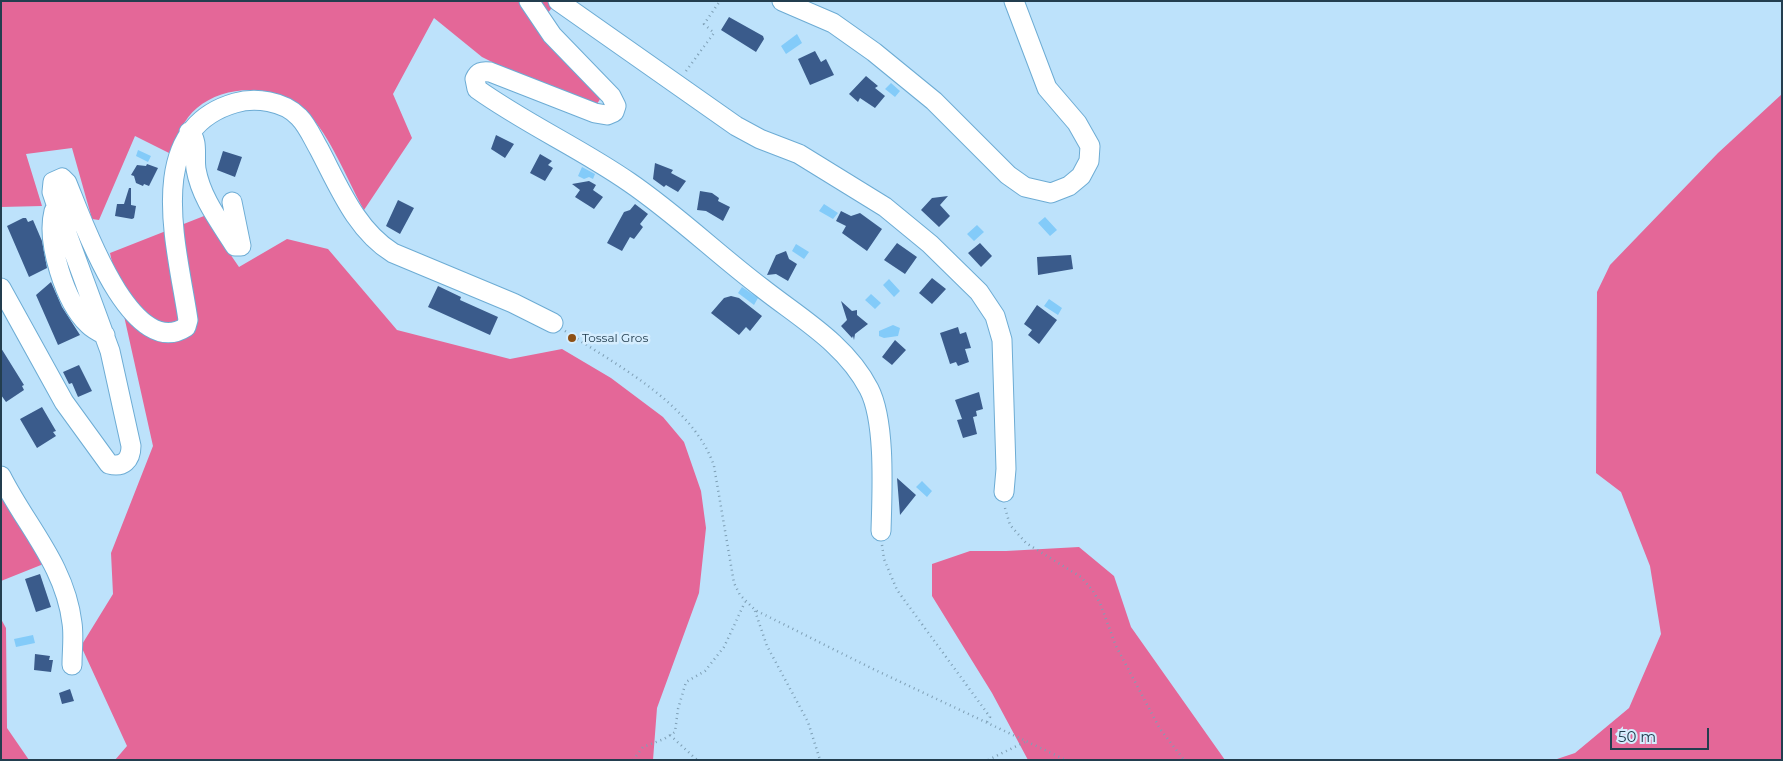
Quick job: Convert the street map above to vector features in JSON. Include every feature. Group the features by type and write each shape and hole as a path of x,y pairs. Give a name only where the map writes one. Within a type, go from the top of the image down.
{"street":[{"path":"529,1 552,35 611,96 616,106 614,112 604,116 588,111 490,72 483,71 477,74 475,79 477,89 630,183 762,288 812,324 838,349 869,389 878,415 880,432 881,531"},
{"path":"558,1 743,130 799,154 885,207 930,244 979,292 994,316 1002,340 1006,469 1004,492"},
{"path":"782,1 819,15 866,46 929,97 1008,175 1025,187 1051,193 1069,186 1081,176 1089,161 1090,146 1076,123 1047,88 1014,1"},
{"path":"1,288 72,415 109,464 119,466 129,458 131,446 105,335 56,205 52,186 57,178 62,178 67,183 111,282 138,318 170,334 180,332 186,327 188,320 174,234 173,197 179,158 190,132 197,122 213,110 239,102 261,101 290,109 305,123 350,207 367,234 378,244 393,253 513,303 553,323"},
{"path":"190,132 195,138 196,169 203,192 236,246 241,246 232,202"},
{"path":"1,476 48,552 66,591 73,625 72,665"}],"path":[{"path":"677,85 714,33 704,24 720,1"},
{"path":"553,323 678,411 700,437 709,451 714,466 734,583 745,602 755,610 1066,760"},
{"path":"1004,492 1007,517 1016,534 1026,543 1081,577 1093,591 1100,603 1116,646 1160,729 1184,760"},
{"path":"881,531 884,559 896,590 990,717 987,722"},
{"path":"633,760 643,747 675,732 678,709 686,682 705,671 724,648 745,602"},
{"path":"755,610 767,646 808,722 820,760"},
{"path":"670,735 697,760"},
{"path":"988,760 1027,741"}],"shaded area":[{"path":"1,1 557,1 538,26 602,96 597,104 538,85 482,57 434,18 393,94 412,138 364,210 324,133 306,111 295,102 282,96 252,90 222,94 197,108 184,123 169,153 135,136 99,220 92,219 72,148 26,154 42,206 1,207"},
{"path":"1782,94 1782,760 1554,760 1575,753 1629,708 1661,634 1650,566 1621,492 1596,473 1597,292 1610,265 1718,153"},
{"path":"204,216 239,267 287,239 328,249 397,330 510,359 562,349 611,378 663,417 684,442 701,491 706,528 699,593 657,708 653,760 115,760 127,746 81,646 113,594 111,553 153,446 110,253"},
{"path":"1,489 46,563 1,581"},
{"path":"1079,547 1114,576 1131,627 1225,760 1028,760 992,693 932,596 932,564 970,551"},
{"path":"1,619 6,628 7,728 29,760 1,760"}],"water":[{"path":"797,34 802,43 786,54 781,46"},
{"path":"891,83 900,91 895,97 885,89"},
{"path":"138,150 151,156 148,162 136,156"},
{"path":"582,167 595,174 593,179 589,177 584,179 578,176"},
{"path":"824,204 838,213 833,219 819,211"},
{"path":"1045,217 1057,230 1050,236 1038,223"},
{"path":"977,225 984,232 974,241 967,234"},
{"path":"796,244 809,252 804,259 792,251"},
{"path":"889,279 900,291 894,297 883,285"},
{"path":"742,287 758,298 754,305 738,293"},
{"path":"871,294 881,303 875,309 865,300"},
{"path":"1049,299 1062,308 1058,315 1044,306"},
{"path":"893,325 900,328 898,336 884,338 879,336 879,331"},
{"path":"922,481 932,491 927,497 916,487"},
{"path":"33,635 35,643 16,647 14,639"}],"building":[{"path":"729,17 763,36 764,39 756,52 721,30"},
{"path":"815,51 821,62 826,59 834,75 810,85 798,59"},
{"path":"866,76 878,86 875,88 885,96 875,108 860,98 858,102 849,94"},
{"path":"496,135 514,144 505,158 491,149"},
{"path":"223,151 242,157 235,177 217,170"},
{"path":"540,154 552,161 548,165 553,168 545,181 530,173"},
{"path":"655,163 673,170 671,173 686,181 678,192 666,185 664,187 653,179"},
{"path":"147,164 158,168 149,186 144,184 143,186 136,183 134,176 131,175 137,165 146,166"},
{"path":"589,181 596,185 593,190 603,197 594,209 575,197 580,190 572,184"},
{"path":"129,188 131,188 131,205 136,206 134,218 115,216 117,204 124,204"},
{"path":"700,191 712,193 719,198 718,201 730,207 723,221 706,211 697,210"},
{"path":"948,196 940,205 950,216 939,227 921,210 932,198"},
{"path":"398,200 414,208 400,234 386,226"},
{"path":"635,204 648,214 640,224 643,227 634,239 630,237 622,251 607,243 624,212 630,210"},
{"path":"841,211 851,216 860,213 882,229 867,251 842,233 846,226 836,221"},
{"path":"26,218 28,222 33,220 42,241 47,268 29,277 7,226"},
{"path":"897,243 917,257 905,274 884,260"},
{"path":"980,243 992,256 981,267 968,253"},
{"path":"786,251 789,259 797,264 788,281 776,274 767,275 776,255"},
{"path":"1071,255 1073,269 1038,275 1037,257"},
{"path":"932,278 946,289 932,304 919,293"},
{"path":"51,282 62,307 80,335 58,345 36,295"},
{"path":"438,286 461,297 460,300 498,317 490,335 428,307"},
{"path":"731,296 739,298 762,316 750,331 746,327 739,335 711,313 724,298"},
{"path":"841,301 852,311 857,310 857,315 868,324 855,334 854,340 853,336 852,338 841,326 847,320"},
{"path":"1037,305 1057,320 1039,344 1028,335 1032,330 1024,324"},
{"path":"958,327 960,334 966,332 971,348 965,349 969,362 958,366 956,362 950,364 940,333"},
{"path":"895,340 906,350 892,365 882,357"},
{"path":"1,348 24,385 22,386 24,390 6,402 1,395"},
{"path":"79,365 92,391 78,397 72,383 69,384 63,372"},
{"path":"979,392 983,409 976,411 977,416 973,417 977,434 963,438 957,420 962,419 955,400"},
{"path":"42,407 56,431 53,432 56,436 37,448 20,419"},
{"path":"897,478 916,495 900,515"},
{"path":"40,574 51,607 36,612 25,579"},
{"path":"35,654 50,656 49,660 53,660 51,672 34,670"},
{"path":"70,689 74,701 62,704 59,693"}],"place":[{"name":"Tossal Gros","path":"572,338"}]}
